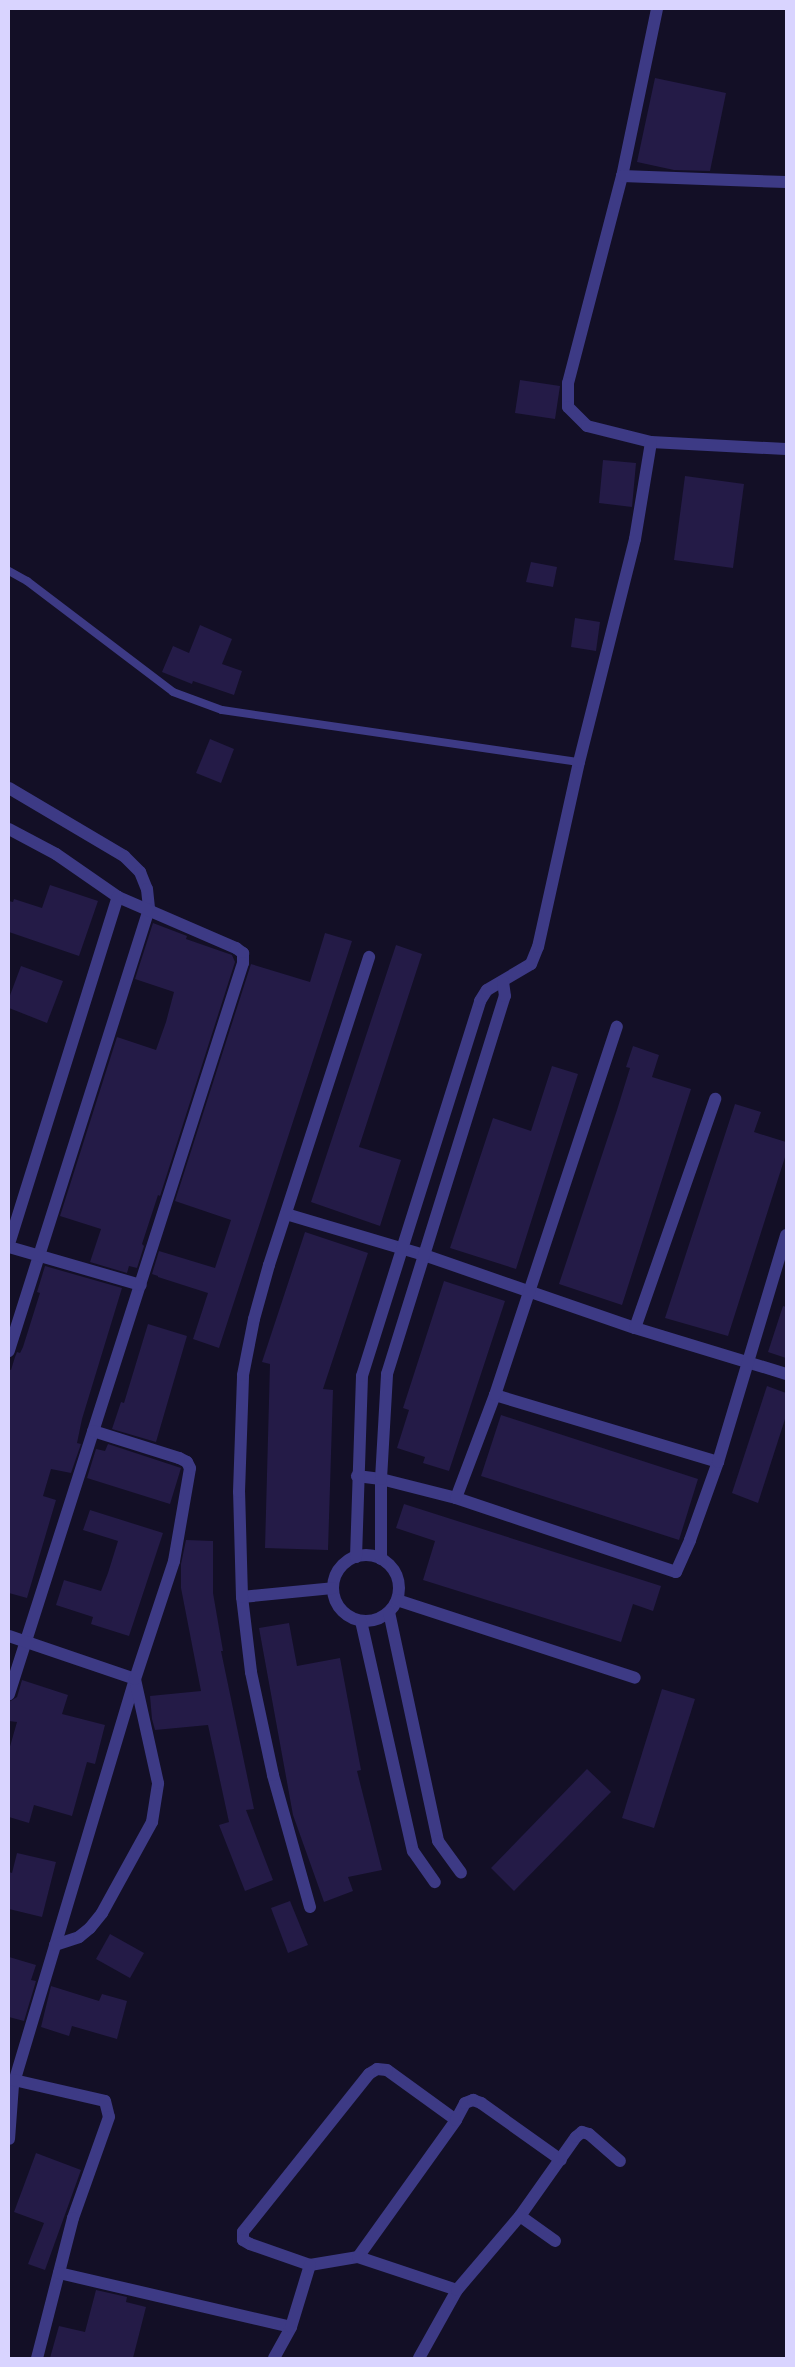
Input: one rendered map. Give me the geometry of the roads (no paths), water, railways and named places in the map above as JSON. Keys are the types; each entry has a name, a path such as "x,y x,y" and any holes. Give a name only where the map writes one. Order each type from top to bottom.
{"street":[{"path":"657,9 622,176 568,383 568,408 587,426 651,442 786,449"},
{"path":"622,176 786,182"},
{"path":"356,1557 357,1476 362,1376 473,1020 487,990 504,982 531,964 538,947 579,762 634,539 651,442"},
{"path":"9,788 124,856 140,872 147,889 149,909 9,1350"},
{"path":"9,829 56,854 118,897 149,909 243,953 243,963 9,1694"},
{"path":"118,897 9,1245 141,1285"},
{"path":"310,1906 273,1775 251,1672 242,1597 239,1492 244,1375 254,1319 369,957"},
{"path":"381,1559 381,1479 387,1374 505,996 504,982"},
{"path":"456,1498 495,1395 617,1027"},
{"path":"636,1328 715,1099"},
{"path":"286,1214 424,1255 636,1328 786,1374"},
{"path":"357,1476 381,1479 456,1498 676,1572 690,1540 718,1462 786,1235"},
{"path":"495,1395 718,1462"},
{"path":"9,2139 12,2083 135,1679 174,1561 190,1468 187,1462 179,1458 93,1431"},
{"path":"369,1555 381,1559 391,1566 397,1577 399,1588 397,1600 389,1612 377,1619 361,1620 347,1615 337,1603 333,1588 339,1569 356,1557 369,1555"},
{"path":"242,1597 333,1588"},
{"path":"397,1600 635,1678"},
{"path":"389,1612 438,1841 460,1873"},
{"path":"361,1620 413,1851 435,1882"},
{"path":"9,1636 135,1679"},
{"path":"55,1945 79,1937 90,1928 102,1913 152,1822 158,1783 135,1679"},
{"path":"456,2120 387,2070 377,2069 369,2074 243,2232 242,2240 310,2265 358,2257 456,2290"},
{"path":"12,2083 105,2102 109,2117 73,2218 37,2358"},
{"path":"358,2257 456,2120 465,2103 473,2100 481,2103 561,2160"},
{"path":"419,2358 456,2290 520,2216 576,2137 582,2132 589,2134 620,2162"},
{"path":"520,2216 555,2241"},
{"path":"274,2358 291,2327 310,2265"},
{"path":"59,2273 291,2327"}],"lane":[{"path":"9,571 27,582 173,692 222,710 579,762"}]}
